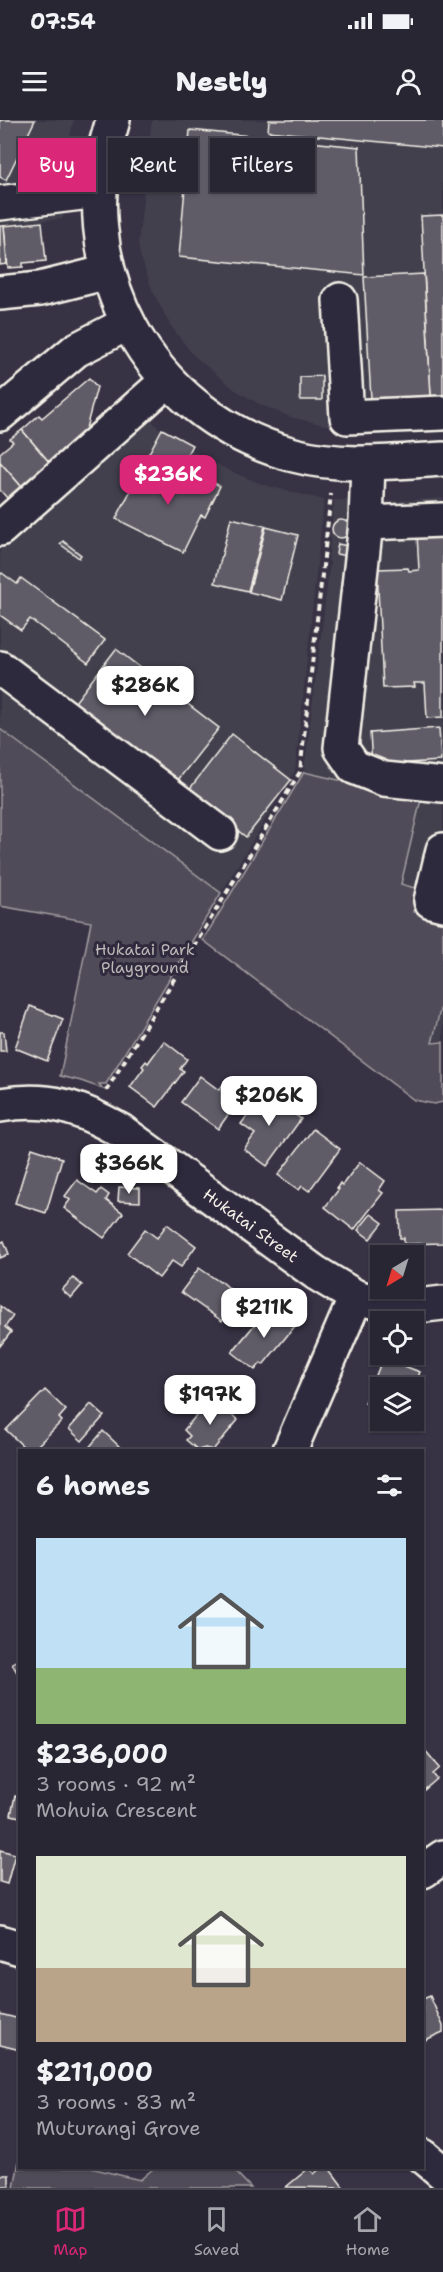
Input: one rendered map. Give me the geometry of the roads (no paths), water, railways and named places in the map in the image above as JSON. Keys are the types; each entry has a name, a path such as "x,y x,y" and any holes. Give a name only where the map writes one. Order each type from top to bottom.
{"street":[{"path":"113,120 104,147 98,192 102,244 108,272 128,323 145,353 168,380 195,407 225,427 256,443 296,456 334,463 443,459"},
{"path":"0,203 98,192"},
{"path":"0,293 40,289 108,272"},
{"path":"340,300 347,417 443,413"},
{"path":"0,414 76,350 128,323"},
{"path":"0,529 168,380"},
{"path":"380,416 375,463 366,512 340,748 354,767 384,779 443,785"},
{"path":"366,512 443,520"},
{"path":"0,668 220,833"},
{"path":"443,850 431,901 443,904"},
{"name":"Hukatai Street","path":"0,1105 46,1101 76,1108 105,1121 122,1131 316,1273 356,1297 400,1308 443,1304"},
{"path":"290,1449 356,1297"},
{"path":"424,1870 443,1857"},
{"path":"0,1942 18,1947"},
{"path":"424,2157 443,2173"}],"park label":[{"name":"Hukatai Park Playground","path":"145,958"}]}
